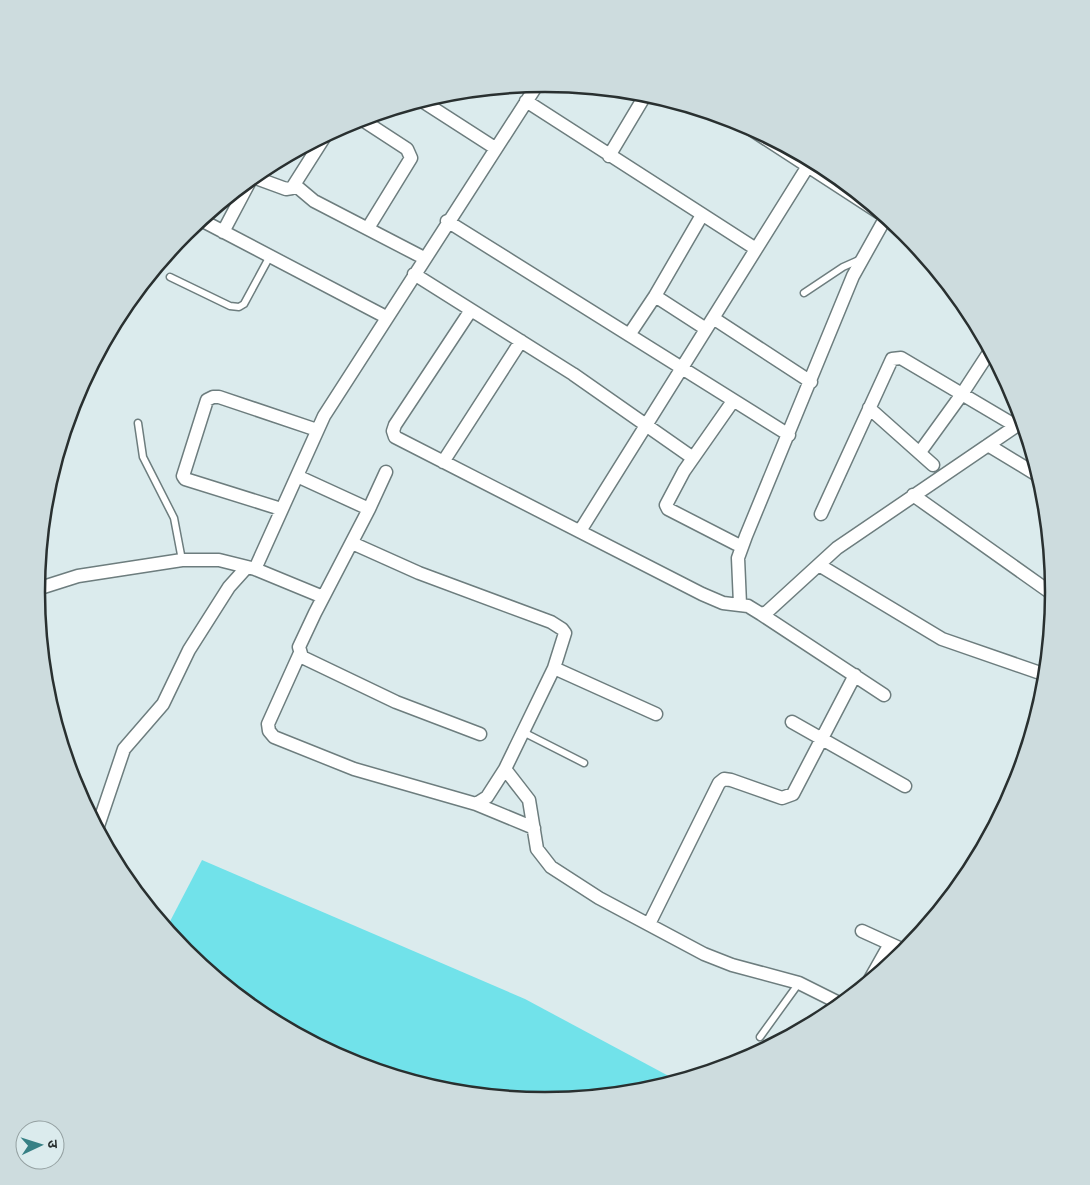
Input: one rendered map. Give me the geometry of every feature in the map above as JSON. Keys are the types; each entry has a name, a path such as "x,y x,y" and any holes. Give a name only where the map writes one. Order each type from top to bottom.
{"street":[{"path":"100,820 124,749 164,704 189,650 230,587 251,568 297,476 324,416 447,221 532,93"},
{"path":"526,101 756,250"},
{"path":"609,156 641,102"},
{"path":"430,106 496,148"},
{"path":"368,228 411,158 408,149 370,125"},
{"path":"263,180 286,189 295,184 318,147"},
{"path":"580,531 807,167"},
{"path":"295,184 314,202 424,258"},
{"path":"223,232 242,196"},
{"path":"629,336 655,296 702,215"},
{"path":"447,221 680,369 789,435"},
{"path":"881,222 854,276 738,558 752,609 884,694"},
{"path":"208,224 386,317"},
{"path":"414,274 521,341 694,458"},
{"path":"655,296 709,324 811,382"},
{"path":"471,310 395,425 393,432 401,441 723,603 767,612 837,548 1016,426"},
{"path":"443,462 521,341"},
{"path":"821,514 892,359 896,357 1014,422"},
{"path":"920,452 986,357"},
{"path":"281,509 185,479 183,476 207,400 213,396 219,397 317,430"},
{"path":"733,401 668,500 668,509 742,547"},
{"path":"869,408 933,465"},
{"path":"988,445 1030,470"},
{"path":"386,472 300,647 300,652 268,724 269,731 274,737 354,769 476,804 534,828"},
{"path":"297,476 369,508"},
{"path":"913,495 1045,589"},
{"path":"352,543 420,573 551,622 565,633 554,668 505,769 487,797 476,804"},
{"path":"45,586 78,576 182,560 219,560 251,568 323,597"},
{"path":"819,565 942,639 1038,672"},
{"path":"300,652 302,657 396,702 480,734"},
{"path":"554,668 656,714"},
{"path":"649,924 719,783 724,779 731,780 782,798 788,798 793,794 855,675"},
{"path":"792,722 905,786"},
{"path":"505,769 529,800 538,849 550,867 599,898 704,954 732,965 799,983 834,1000"},
{"path":"862,931 898,947"},
{"path":"878,965 890,944"}],"lane":[{"path":"170,278 230,306 239,307 244,304 270,256"},
{"path":"804,293 849,264 863,259"},
{"path":"138,422 143,457 174,518 182,560"},
{"path":"523,732 584,763"},
{"path":"760,1037 799,983"}],"water":[{"path":"202,860 525,999 669,1076 643,1083 610,1088 578,1091 512,1091 447,1083 384,1066 324,1041 295,1026 267,1008 215,968 169,922"}]}
